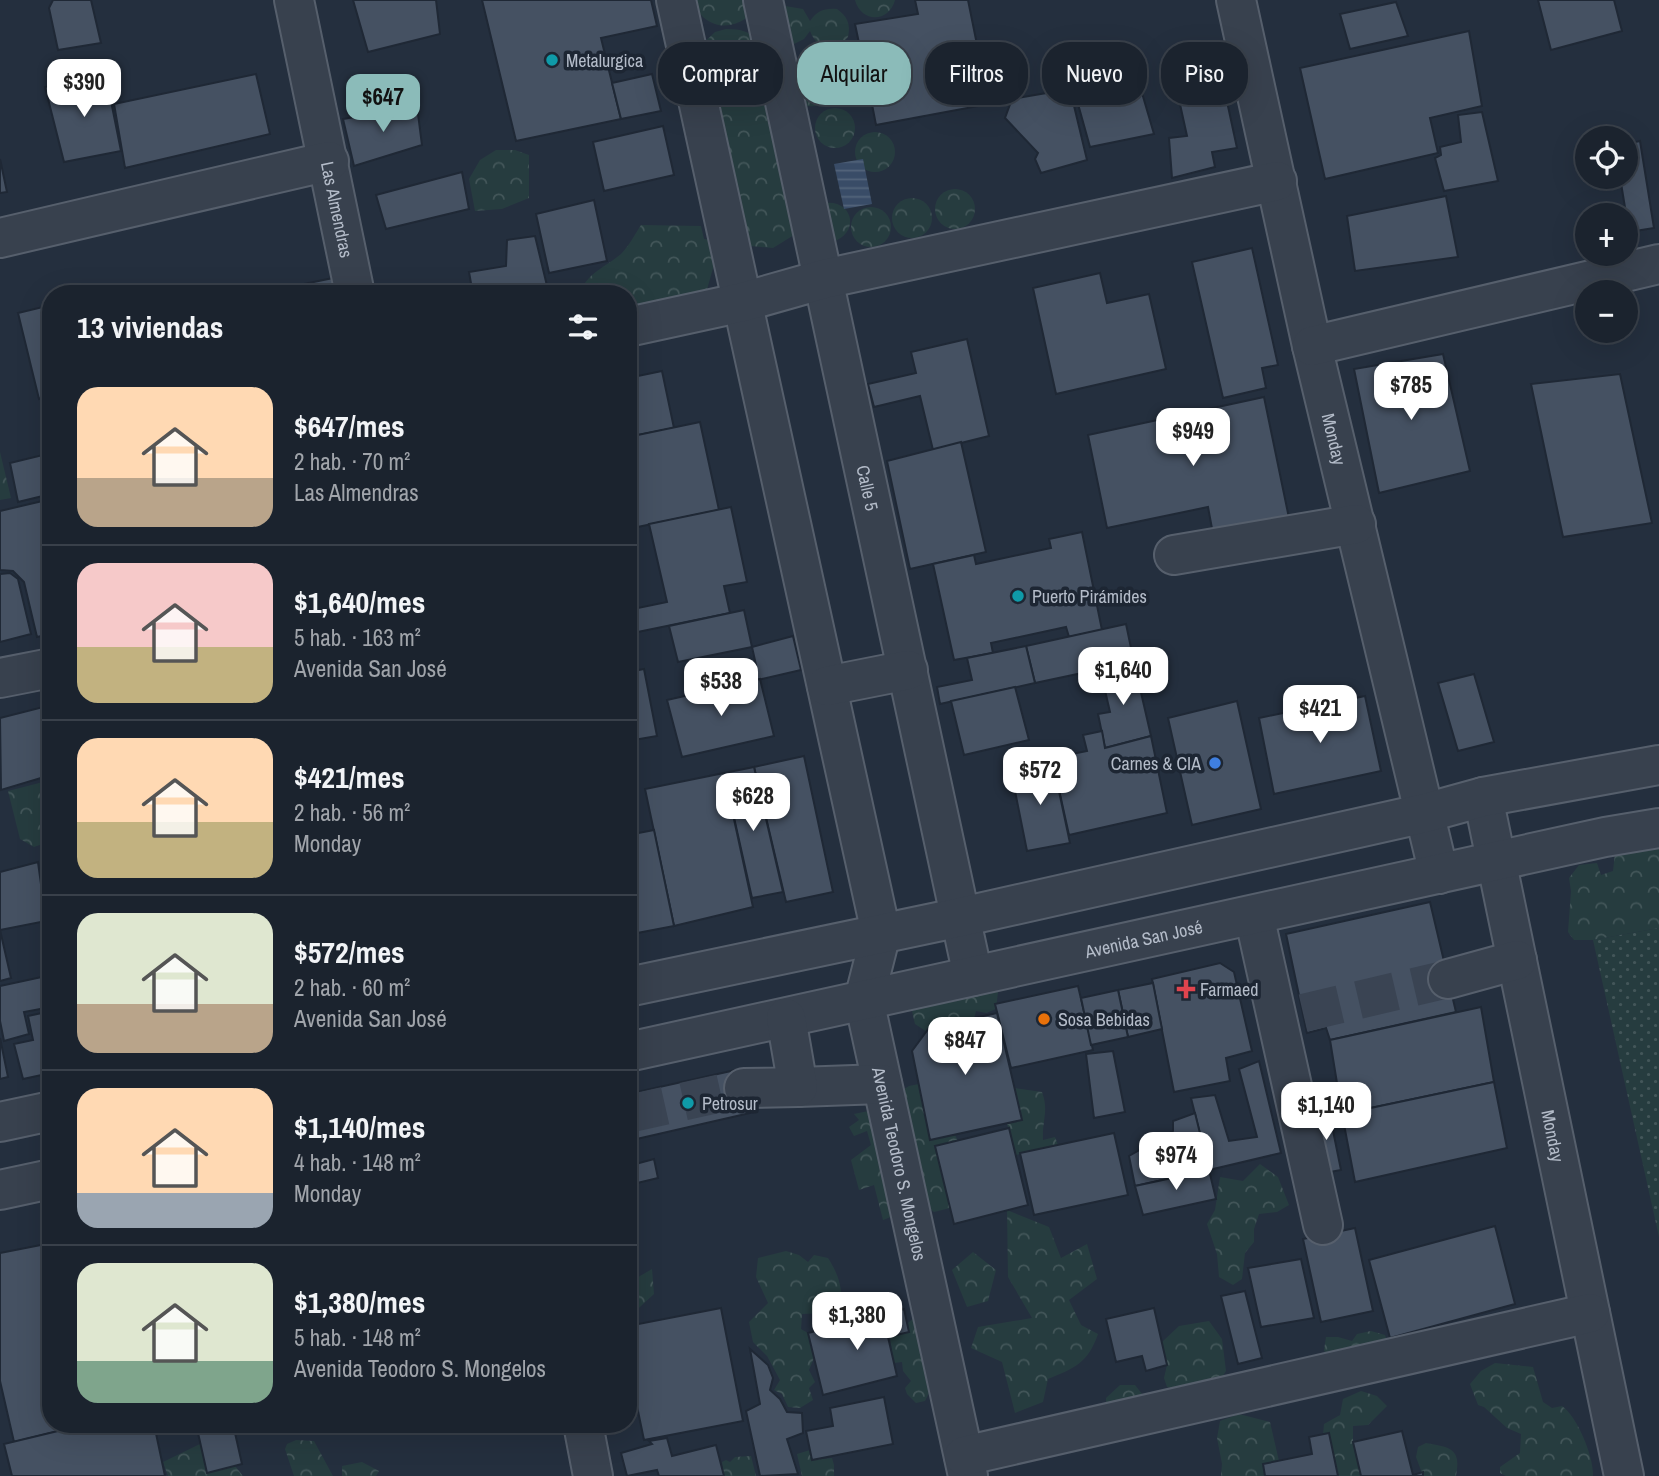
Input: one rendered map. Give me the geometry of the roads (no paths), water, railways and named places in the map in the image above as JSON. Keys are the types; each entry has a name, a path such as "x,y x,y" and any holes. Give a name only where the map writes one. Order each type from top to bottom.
{"street":[{"name":"Las Almendras","path":"294,0 353,285"},
{"path":"676,0 881,933"},
{"name":"Calle 5","path":"763,0 973,976"},
{"name":"Monday","path":"1236,0 1312,346 1439,874"},
{"path":"0,238 329,161"},
{"path":"637,325 743,302 824,279 1277,181"},
{"path":"1312,346 1659,264"},
{"path":"1174,555 1356,524"},
{"path":"0,678 42,670"},
{"path":"827,686 908,670"},
{"path":"637,985 961,917 1425,813 1483,797 1659,765"},
{"name":"Monday","path":"1483,797 1625,1476"},
{"name":"Avenida San José","path":"637,1050 1605,837 1659,828"},
{"path":"1254,915 1290,1016 1323,1225"},
{"name":"Avenida Teodoro S. Mongelos","path":"881,933 864,1000 966,1466"},
{"path":"1448,979 1517,960"},
{"path":"786,1018 797,1087"},
{"path":"744,1088 882,1084"},
{"path":"0,1122 42,1113"},
{"path":"0,1190 42,1181"},
{"path":"966,1466 1590,1313"},
{"path":"585,1433 593,1476"}],"water":[{"path":"863,159 872,204 844,209 834,164"}],"tunnel":[{"path":"1303,1013 1448,979"},
{"path":"637,1112 744,1088"}],"place":[{"name":"Metalurgica","path":"552,60"},
{"name":"Puerto Pirámides","path":"1018,596"},
{"name":"Carnes & CIA","path":"1215,763"},
{"name":"Farmaed","path":"1186,989"},
{"name":"Sosa Bebidas","path":"1044,1019"},
{"name":"Petrosur","path":"688,1103"}]}
